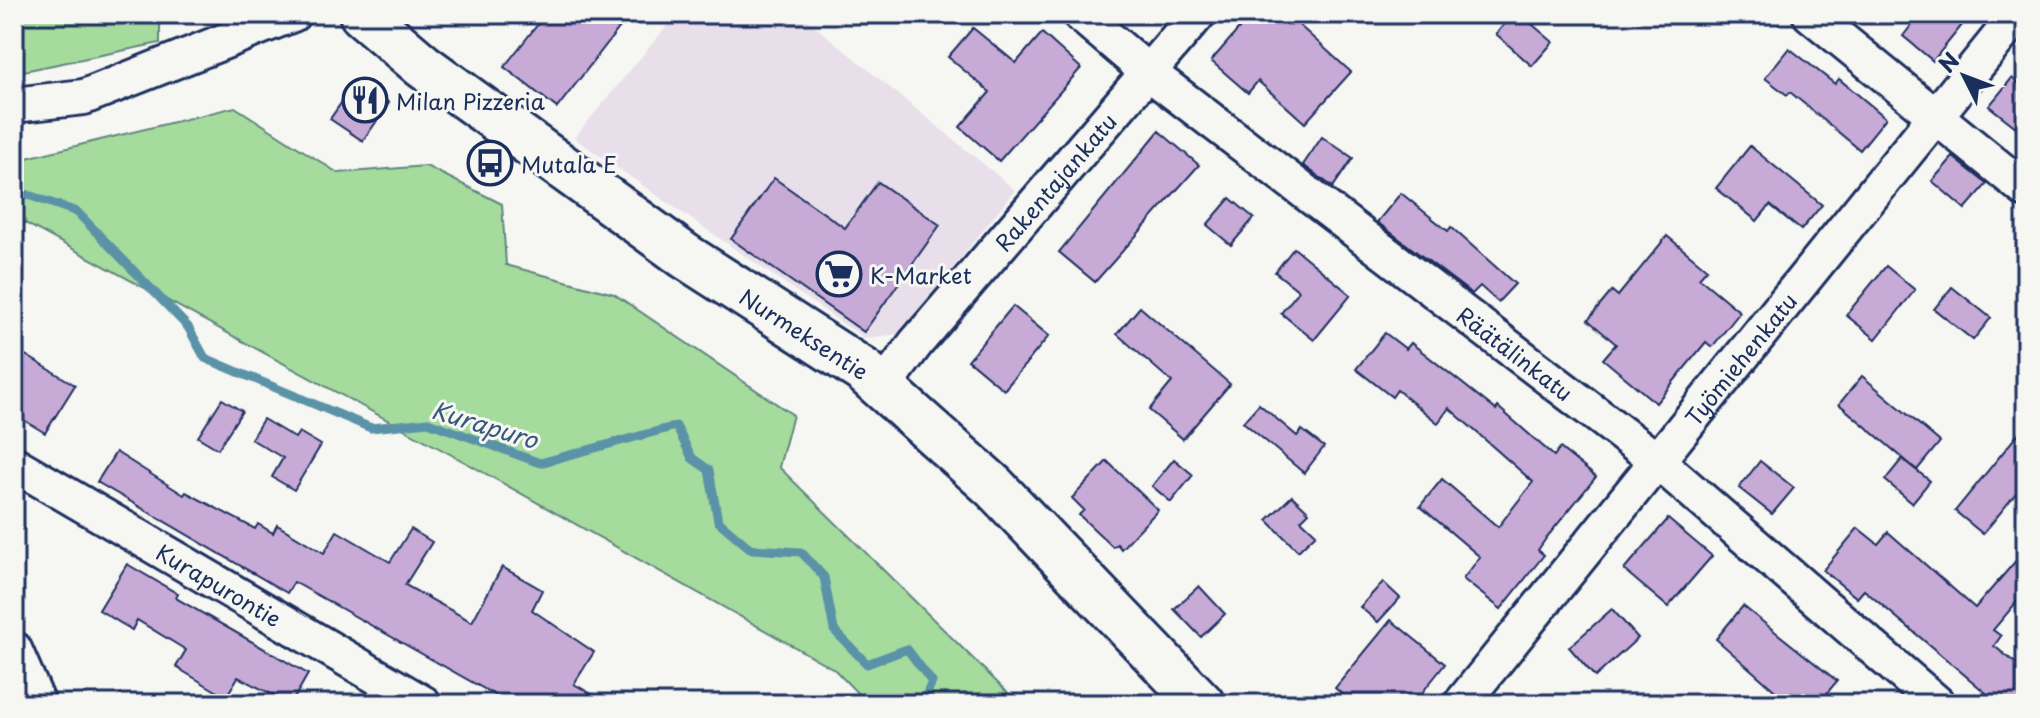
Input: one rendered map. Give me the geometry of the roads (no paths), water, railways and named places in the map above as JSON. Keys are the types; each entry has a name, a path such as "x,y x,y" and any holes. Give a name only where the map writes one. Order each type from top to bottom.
{"street":[{"path":"14,105 84,97 293,14"},
{"name":"Nurmeksentie","path":"362,14 423,66 685,256 864,371 994,487 1202,704"},
{"name":"Räätälinkatu","path":"1080,14 1149,73 1655,459 1938,704"},
{"name":"Rakentajankatu","path":"883,387 916,343 1198,14"},
{"path":"1810,14 2026,190"},
{"name":"Työmiehenkatu","path":"1461,704 1655,459 2018,14"},
{"name":"Kurapurontie","path":"14,464 424,704"},
{"path":"14,649 38,704"}],"waterway":[{"name":"Kurapuro","path":"14,190 77,212 188,327 205,358 371,428 428,422 540,463 676,426 692,458 709,470 718,521 751,549 801,552 824,577 834,630 867,664 907,649 932,682 922,704"}],"place":[{"name":"Milan Pizzeria","path":"365,100"},
{"name":"Mutala E","path":"490,163"},
{"name":"K-Market","path":"839,274"}]}
